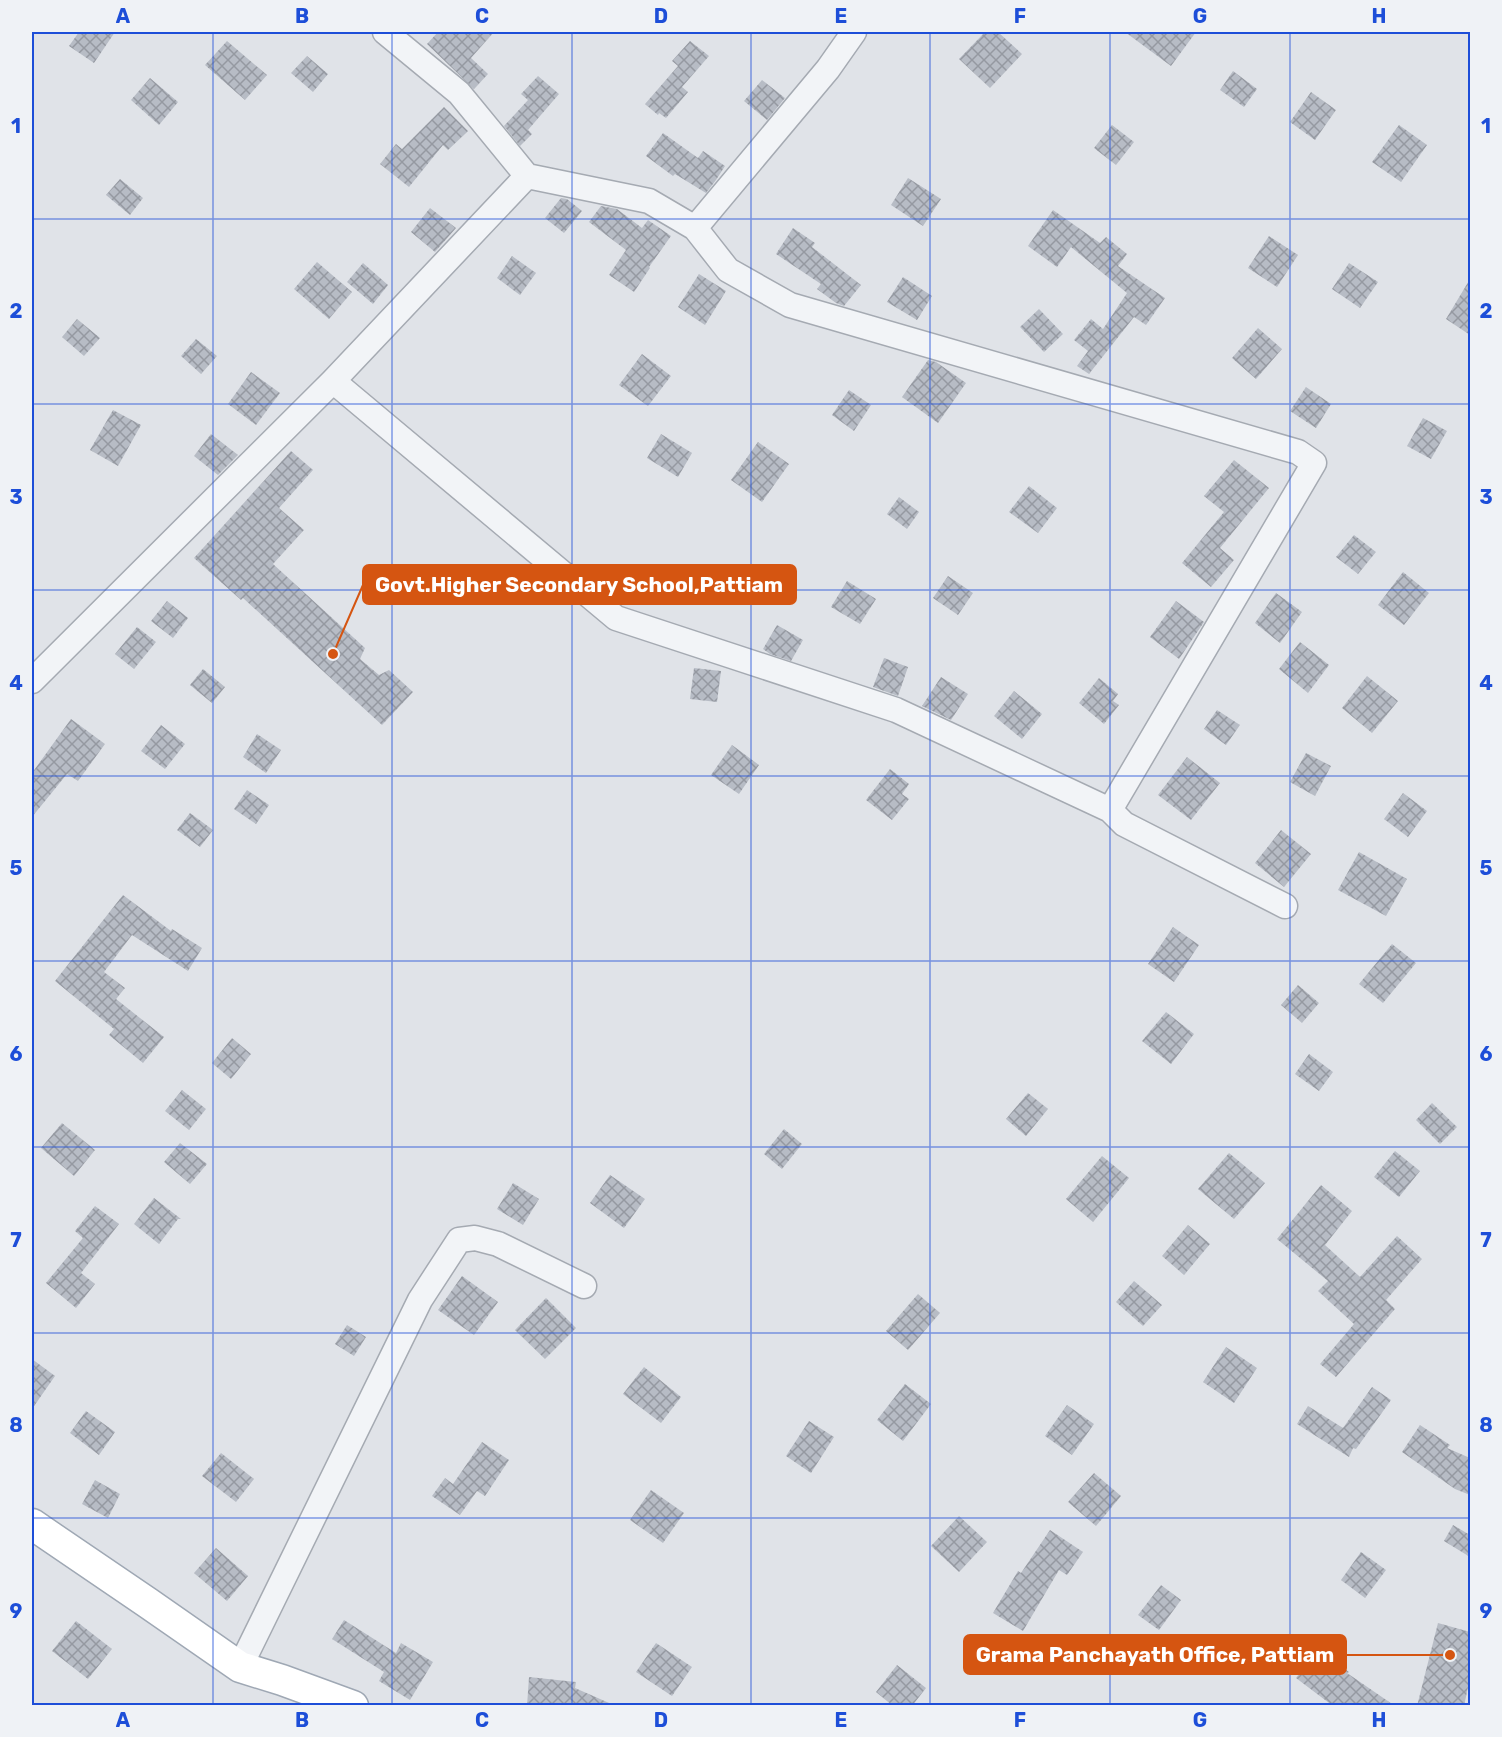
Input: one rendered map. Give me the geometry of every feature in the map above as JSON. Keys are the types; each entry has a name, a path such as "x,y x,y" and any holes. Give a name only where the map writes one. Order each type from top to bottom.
{"main road":[{"path":"32,1524 240,1667 353,1706"}],"street":[{"path":"385,32 459,93 527,176 650,201 695,228 728,270 790,305 1298,453 1314,463 1110,810"},
{"path":"695,228 828,69 854,32"},
{"path":"32,681 333,381 527,176"},
{"path":"333,381 616,618 896,710 1110,810 1124,824 1285,906"},
{"path":"240,1667 420,1300 459,1240 475,1238 498,1245 584,1286"}],"building":[{"path":"79,32 115,32 94,63 69,46"},
{"path":"438,32 494,32 471,58 488,74 474,89 427,44"},
{"path":"985,32 998,32 1022,54 990,88 959,59"},
{"path":"1125,32 1196,32 1171,66"},
{"path":"227,41 267,75 245,100 205,65"},
{"path":"690,41 709,56 682,87 688,92 666,118 659,113 658,115 645,104 678,66 672,61"},
{"path":"307,56 328,74 313,92 291,73"},
{"path":"1233,71 1257,89 1244,107 1220,90"},
{"path":"538,76 559,94 528,130 532,134 520,146 504,126 528,100 521,94"},
{"path":"150,78 178,102 159,125 131,100"},
{"path":"762,80 785,98 767,120 744,101"},
{"path":"1311,92 1336,110 1315,140 1290,122"},
{"path":"444,107 468,131 448,150 443,145 409,187 380,164 396,144 402,149"},
{"path":"1112,125 1134,142 1116,165 1094,148"},
{"path":"1399,125 1427,145 1401,182 1372,162"},
{"path":"663,133 698,158 703,151 725,166 706,193 675,174 673,176 646,156"},
{"path":"908,178 941,199 923,226 891,205"},
{"path":"120,179 143,198 130,215 106,195"},
{"path":"561,198 567,199 582,211 564,233 545,218"},
{"path":"601,206 617,209 642,228 648,220 671,236 634,292 609,275 626,250 589,222"},
{"path":"430,208 456,228 435,252 411,232"},
{"path":"1053,210 1100,243 1106,237 1127,254 1118,266 1165,298 1146,325 1134,317 1089,374 1077,366 1088,351 1074,340 1091,319 1103,329 1127,293 1071,247 1057,267 1028,246"},
{"path":"793,228 815,243 812,247 861,285 844,306 817,289 821,284 776,254"},
{"path":"1269,236 1298,255 1277,287 1248,268"},
{"path":"512,256 536,273 520,295 497,278"},
{"path":"317,262 352,292 329,319 294,289"},
{"path":"363,263 388,285 373,304 347,282"},
{"path":"1349,263 1378,282 1360,308 1332,289"},
{"path":"699,274 726,291 705,325 678,307"},
{"path":"903,277 932,296 917,320 887,302"},
{"path":"1470,279 1470,335 1446,319"},
{"path":"1039,309 1063,334 1044,352 1020,327"},
{"path":"77,319 100,338 84,356 62,337"},
{"path":"1258,328 1282,349 1256,379 1232,358"},
{"path":"196,339 217,356 201,374 181,356"},
{"path":"642,354 671,376 648,406 619,385"},
{"path":"928,360 936,362 966,383 938,423 902,397"},
{"path":"251,372 280,393 256,425 228,404"},
{"path":"1306,387 1331,404 1316,428 1290,411"},
{"path":"849,390 871,405 854,431 832,415"},
{"path":"113,410 141,425 118,466 90,450"},
{"path":"1423,418 1447,431 1431,459 1407,446"},
{"path":"211,434 238,455 218,475 194,456"},
{"path":"661,434 692,453 678,477 647,458"},
{"path":"758,442 789,464 762,502 731,480"},
{"path":"291,451 313,470 279,508 304,530 273,564 365,648 360,659 379,675 389,670 413,692 382,725 243,598 241,600 194,558"},
{"path":"1234,460 1269,488 1220,548 1234,560 1211,587 1182,563 1224,512 1204,496"},
{"path":"1029,486 1057,508 1038,533 1009,512"},
{"path":"899,497 919,512 907,529 887,514"},
{"path":"1354,535 1376,552 1358,574 1336,557"},
{"path":"1403,572 1429,593 1404,625 1378,605"},
{"path":"948,576 973,593 958,615 933,598"},
{"path":"847,581 876,599 860,624 831,607"},
{"path":"1276,593 1302,612 1280,643 1255,623"},
{"path":"167,601 188,618 173,638 151,621"},
{"path":"1176,601 1204,622 1179,659 1150,637"},
{"path":"777,625 803,640 791,661 770,654 763,649"},
{"path":"137,627 156,642 134,669 115,654"},
{"path":"1300,642 1329,665 1308,693 1279,669"},
{"path":"884,658 908,667 898,696 873,687"},
{"path":"694,668 721,671 717,702 690,699"},
{"path":"203,669 225,687 212,703 190,685"},
{"path":"1367,676 1398,701 1372,733 1342,708"},
{"path":"941,677 968,694 951,720 922,706"},
{"path":"1099,678 1118,694 1113,701 1119,705 1104,724 1079,703"},
{"path":"1014,691 1042,714 1022,739 994,716"},
{"path":"1217,710 1240,725 1226,745 1204,729"},
{"path":"71,719 105,744 78,781 67,774 32,817 32,773"},
{"path":"161,725 185,744 165,769 141,751"},
{"path":"257,734 281,750 266,773 243,757"},
{"path":"732,745 759,765 739,794 711,775"},
{"path":"1306,753 1331,766 1315,796 1290,782"},
{"path":"1187,757 1220,783 1191,820 1158,795"},
{"path":"890,769 909,784 902,794 909,799 892,820 866,800"},
{"path":"247,790 269,805 256,824 234,809"},
{"path":"1403,793 1427,811 1408,837 1384,819"},
{"path":"190,813 213,830 200,847 177,830"},
{"path":"1281,830 1311,854 1284,887 1255,863"},
{"path":"1359,852 1407,879 1386,916 1338,890"},
{"path":"123,895 171,931 172,929 202,948 188,971 132,935 104,972 125,988 116,999 164,1037 143,1063 109,1035 114,1029 55,981"},
{"path":"1173,927 1199,945 1174,982 1148,964"},
{"path":"1392,944 1416,963 1383,1003 1359,984"},
{"path":"1298,985 1319,1003 1302,1023 1281,1005"},
{"path":"1166,1012 1194,1034 1171,1064 1142,1041"},
{"path":"232,1038 251,1054 231,1079 212,1063"},
{"path":"1309,1054 1333,1072 1319,1091 1295,1074"},
{"path":"182,1090 206,1109 189,1130 165,1111"},
{"path":"1028,1093 1048,1109 1026,1136 1006,1119"},
{"path":"1432,1103 1457,1127 1440,1144 1416,1120"},
{"path":"62,1123 95,1150 74,1176 41,1148"},
{"path":"784,1129 802,1144 782,1169 764,1154"},
{"path":"180,1143 207,1164 190,1184 164,1162"},
{"path":"1395,1151 1420,1171 1399,1197 1374,1177"},
{"path":"1229,1153 1265,1183 1234,1219 1198,1189"},
{"path":"1102,1156 1129,1178 1093,1222 1066,1199"},
{"path":"610,1175 645,1199 624,1228 590,1203"},
{"path":"513,1183 539,1199 523,1225 497,1209"},
{"path":"1321,1185 1352,1211 1325,1245 1360,1277 1397,1236 1422,1259 1386,1300 1395,1309 1336,1377 1320,1364 1354,1324 1318,1291 1328,1281 1277,1239"},
{"path":"154,1198 181,1219 178,1219 159,1244 134,1224"},
{"path":"95,1206 119,1224 81,1273 95,1284 76,1308 46,1283 83,1238 75,1231"},
{"path":"1188,1225 1210,1244 1184,1275 1162,1256"},
{"path":"462,1276 498,1302 474,1335 438,1310"},
{"path":"1134,1281 1162,1305 1143,1326 1116,1302"},
{"path":"918,1294 940,1313 908,1350 886,1331"},
{"path":"546,1298 576,1328 545,1359 515,1330"},
{"path":"347,1325 366,1337 354,1356 335,1344"},
{"path":"1226,1347 1257,1368 1234,1403 1203,1382"},
{"path":"32,1359 55,1376 32,1409"},
{"path":"644,1367 681,1397 661,1423 623,1394"},
{"path":"905,1384 931,1404 903,1441 877,1420"},
{"path":"1372,1387 1391,1400 1356,1449 1353,1448 1349,1457 1297,1424 1308,1406 1343,1428"},
{"path":"1067,1405 1094,1424 1072,1455 1045,1436"},
{"path":"86,1411 115,1432 99,1455 70,1433"},
{"path":"809,1421 834,1437 811,1473 786,1456"},
{"path":"1420,1425 1450,1445 1447,1448 1470,1458 1470,1495 1455,1489 1402,1452"},
{"path":"482,1442 509,1460 485,1496 477,1491 460,1515 432,1496 445,1478 453,1484"},
{"path":"221,1453 254,1479 236,1502 202,1476"},
{"path":"1094,1473 1121,1496 1096,1526 1068,1502"},
{"path":"95,1480 120,1494 108,1518 82,1504"},
{"path":"651,1490 684,1513 663,1543 630,1520"},
{"path":"959,1516 987,1542 959,1572 931,1546"},
{"path":"1453,1525 1470,1535 1470,1557 1444,1541"},
{"path":"1050,1530 1083,1552 1067,1575 1059,1570 1023,1631 993,1613 1018,1571 1021,1573"},
{"path":"216,1548 248,1576 227,1601 194,1573"},
{"path":"1361,1552 1386,1570 1365,1598 1341,1580"},
{"path":"1161,1585 1181,1600 1159,1630 1138,1615"},
{"path":"344,1620 396,1653 401,1643 433,1662 410,1700 379,1681 384,1672 332,1639"},
{"path":"76,1621 112,1649 88,1679 52,1651"},
{"path":"1438,1623 1470,1632 1470,1678 1464,1706 1417,1706"},
{"path":"656,1643 692,1667 672,1696 636,1672"},
{"path":"1317,1649 1395,1706 1333,1706 1296,1678"},
{"path":"897,1665 926,1688 912,1706 893,1706 876,1692"},
{"path":"529,1677 576,1682 575,1688 616,1706 527,1706"}],"place":[{"name":"Govt.Higher Secondary School,Pattiam","path":"333,654"},
{"name":"Grama Panchayath Office, Pattiam","path":"1450,1655"}]}
